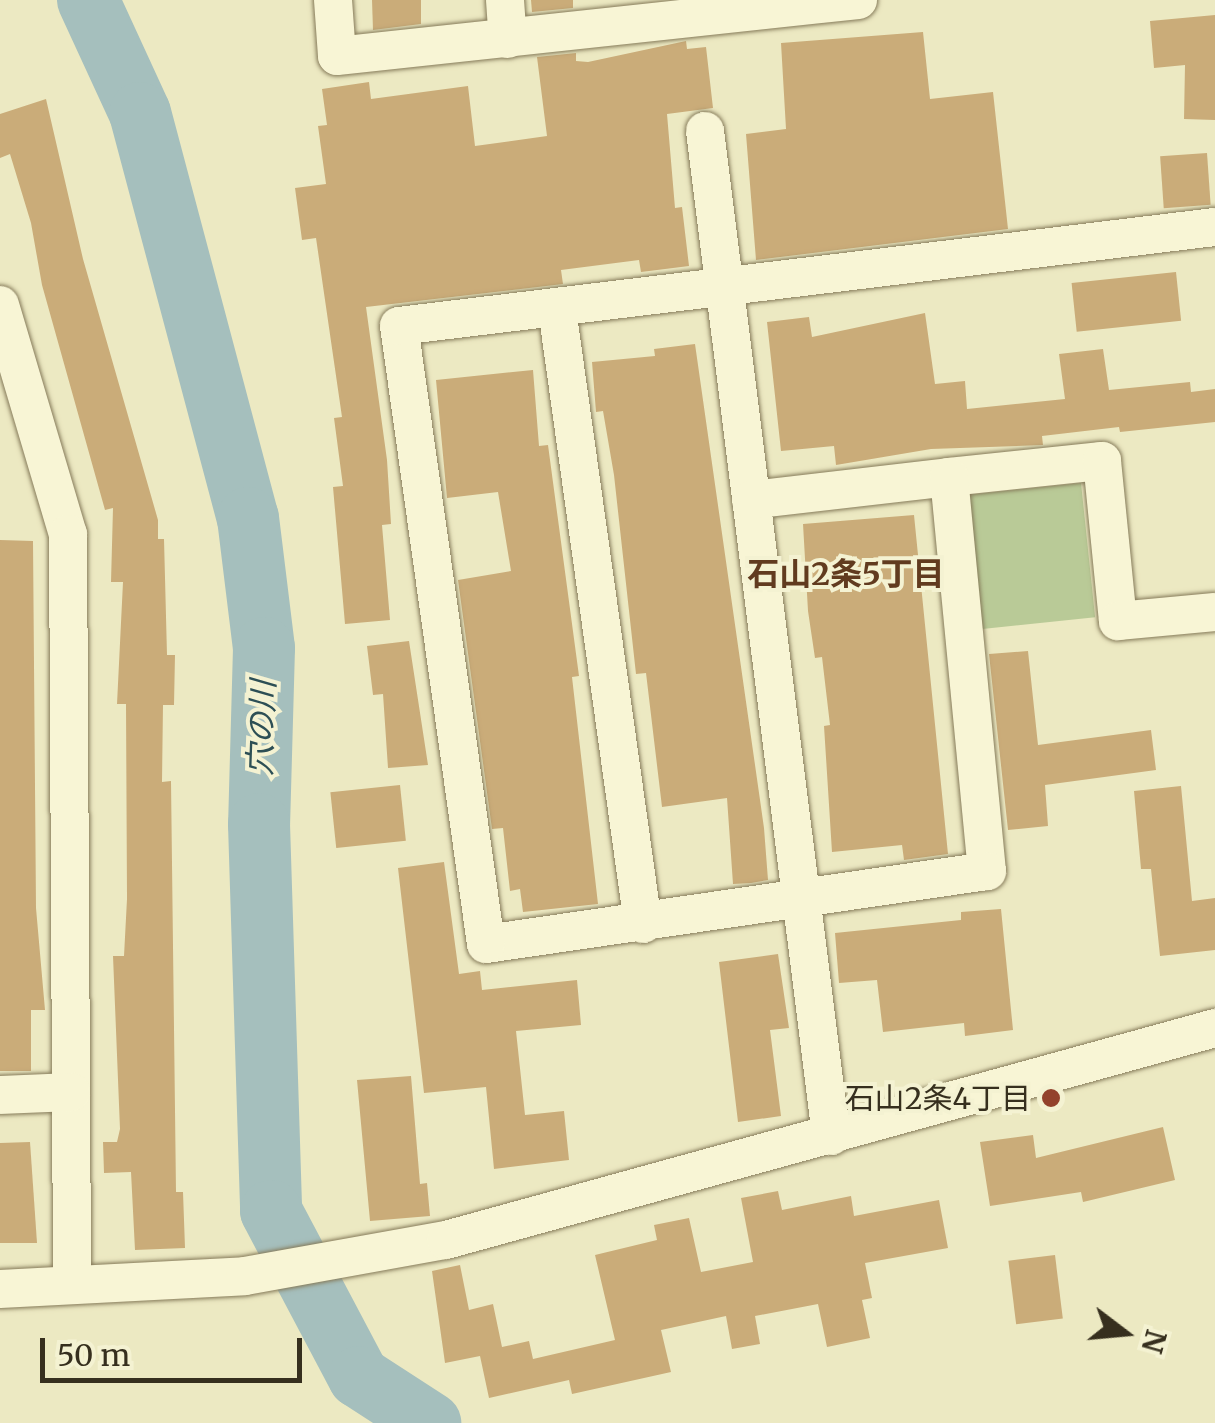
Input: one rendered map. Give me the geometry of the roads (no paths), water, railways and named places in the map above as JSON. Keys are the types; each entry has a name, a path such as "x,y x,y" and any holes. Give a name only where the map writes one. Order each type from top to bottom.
{"street":[{"path":"333,0 337,56 858,0"},
{"path":"505,0 508,39"},
{"path":"704,131 831,1136"},
{"path":"948,477 987,871 801,902 486,944 399,326 725,290 1215,226"},
{"path":"0,306 68,534 72,1285"},
{"path":"557,309 643,924"},
{"path":"751,500 1102,461 1118,620 1215,612"},
{"path":"0,1289 246,1276 446,1240 1215,1028"},
{"path":"0,1094 71,1092"}],"waterway":[{"name":"穴の川","path":"88,0 140,113 248,518 264,648 259,824 271,1211 359,1377 430,1423"}],"place":[{"name":"石山2条4丁目","path":"1051,1098"}],"district":[{"name":"石山2条5丁目","path":"846,574"}]}
